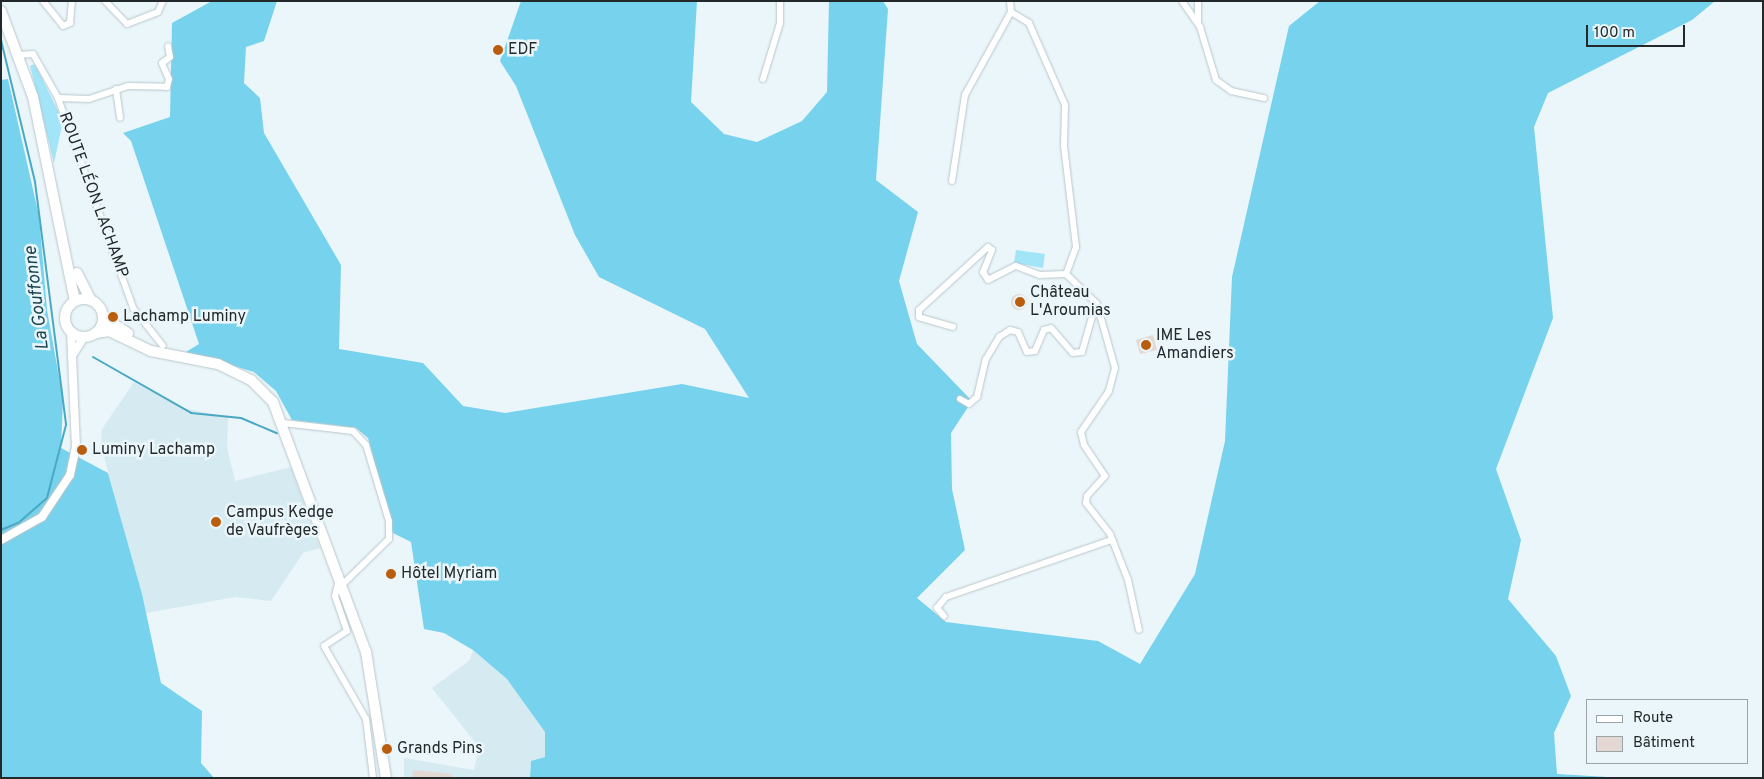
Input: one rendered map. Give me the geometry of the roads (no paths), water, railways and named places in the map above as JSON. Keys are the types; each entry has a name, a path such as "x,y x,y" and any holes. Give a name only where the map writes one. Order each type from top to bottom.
{"main road":[{"name":"ROUTE LÉON LACHAMP","path":"1,11 33,97 56,201 75,301"},
{"name":"ROUTE LÉON LACHAMP","path":"56,201 80,284 91,300"},
{"path":"163,349 103,317 91,300 75,301 66,316 71,331 84,337 96,332 110,331 163,349 240,373 259,386 283,423 369,665 386,778"},
{"path":"96,332 103,317"}],"street":[{"path":"43,1 63,26 70,23 72,1"},
{"path":"105,1 127,24 158,12 163,1"},
{"path":"763,79 780,23 780,1"},
{"path":"952,181 964,95 1011,12 1010,1"},
{"path":"1182,1 1198,21"},
{"path":"1198,1 1198,21 1216,80 1231,91 1264,98"},
{"path":"1011,12 1029,23 1065,105 1064,146 1076,247 1066,274"},
{"path":"58,98 89,99 116,89 167,87 169,79 162,63 170,57 168,46"},
{"name":"ROUTE LÉON LACHAMP","path":"17,55 33,54 58,98 133,308 163,349"},
{"path":"116,89 120,118"},
{"path":"953,328 919,318 919,310 988,247 992,250 983,272 988,280 1016,266 1040,275 1066,274 1096,304 1115,368 1109,391 1081,432 1084,445 1105,476 1085,499 1112,540 1128,580 1139,630"},
{"path":"960,399 969,404 977,396 986,359 999,337 1010,330 1018,332 1027,352 1035,351 1044,330 1051,328 1073,353 1082,352 1096,304"},
{"path":"1,540 42,517 66,480 74,460 71,331"},
{"path":"72,356 84,337"},
{"path":"283,423 353,431 366,445 388,520 389,539 341,582 335,596 347,630 324,646 366,719 373,778"},
{"path":"944,616 937,608 946,597 1112,540"}],"waterway":[{"name":"La Gouffonne","path":"1,40 35,182 66,425 47,498 18,523 1,530"},
{"path":"93,357 191,413 241,418 277,433"}],"place":[{"name":"EDF","path":"498,50"},
{"name":"Château L'Aroumias","path":"1020,302"},
{"name":"Lachamp Luminy","path":"113,317"},
{"name":"IME Les Amandiers","path":"1146,345"},
{"name":"Luminy Lachamp","path":"82,450"},
{"name":"Campus Kedge de Vaufrèges","path":"216,522"},
{"name":"Hôtel Myriam","path":"391,574"},
{"name":"Grands Pins","path":"387,749"}]}
